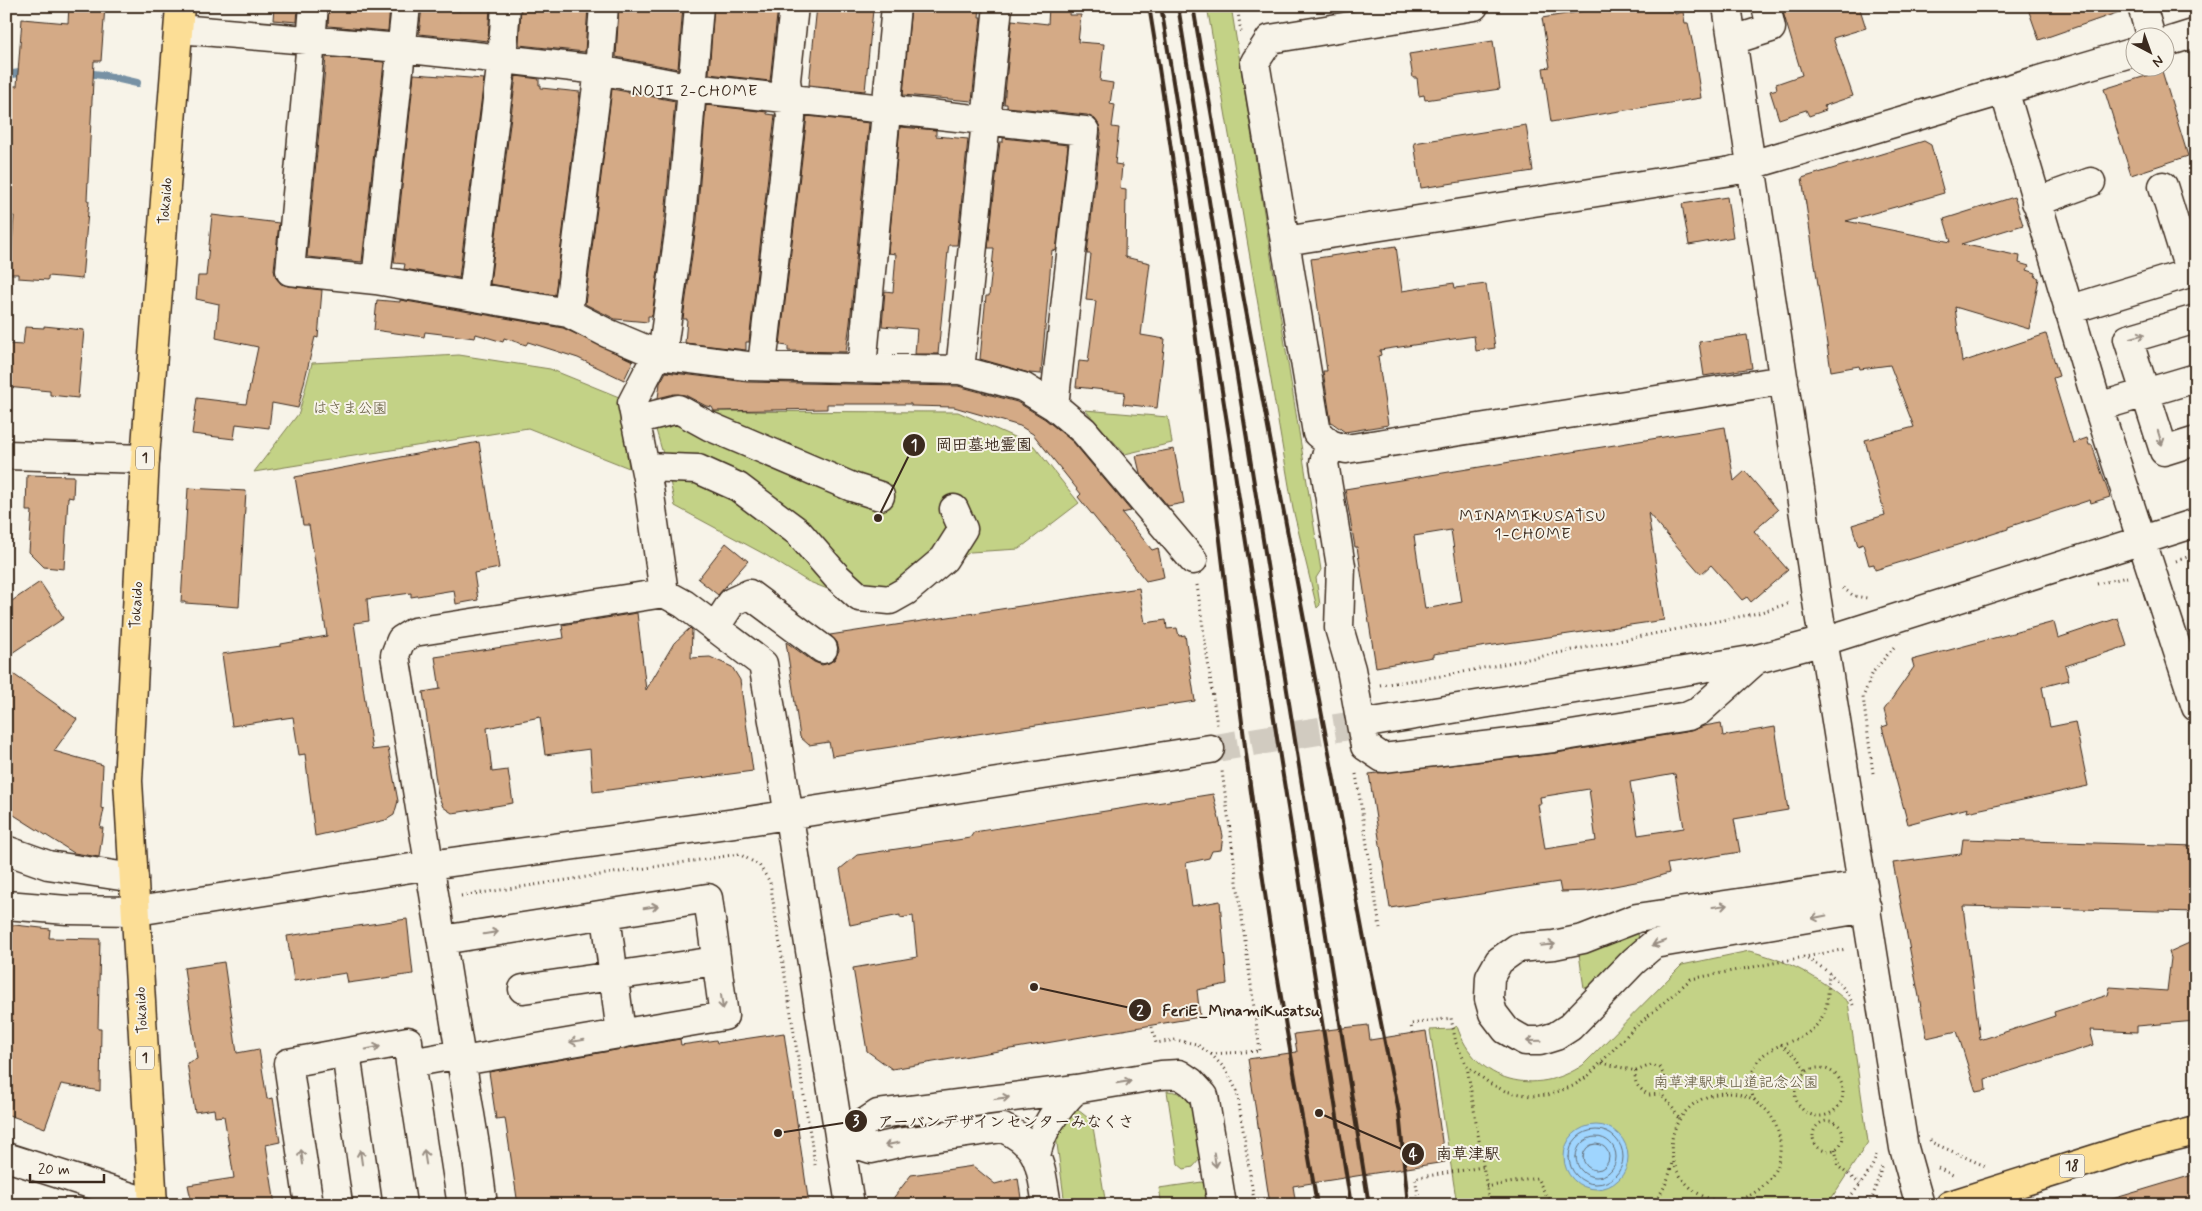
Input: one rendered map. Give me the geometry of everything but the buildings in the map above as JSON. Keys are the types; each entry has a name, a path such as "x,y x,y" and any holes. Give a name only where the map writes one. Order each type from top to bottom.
{"main road":[{"name":"Tokaido","path":"153,1204 128,781 145,459 179,18"},
{"name":"18","path":"1950,1205 2139,1145 2196,1131"}],"street":[{"path":"314,6 290,271 376,280 473,295 568,314 659,355 747,366 960,370 1023,386 1054,406 1084,431 1193,560"},
{"path":"376,280 406,6"},
{"path":"473,295 502,59 506,6"},
{"path":"568,314 599,70 604,6"},
{"path":"664,593 645,467 632,403 659,355 664,341 681,219 699,6"},
{"path":"762,365 791,117 786,80 794,6"},
{"path":"862,367 896,6"},
{"path":"960,370 998,6"},
{"path":"1474,6 1270,39 1255,62 1314,425 1317,433 1330,444 1346,449 1784,380"},
{"path":"1727,6 1904,1148 1920,1205"},
{"path":"1732,40 1771,28 1766,6"},
{"path":"2142,6 2148,28"},
{"path":"179,18 311,41 400,48 599,70 692,88 1084,130 1054,406"},
{"path":"2174,42 2194,40"},
{"path":"1285,241 1731,170 2124,55"},
{"path":"2004,90 2098,407 2196,706"},
{"path":"2036,202 2090,182"},
{"path":"2068,310 2193,272 2163,186"},
{"path":"2196,319 2128,339 2164,451 2196,441"},
{"path":"2098,407 2196,378"},
{"path":"635,420 678,409 718,430 852,487 880,496"},
{"path":"1330,444 1324,463 1341,566 1339,628 1355,689 1365,746 1383,758 1553,738 1688,716 1699,710 1757,659"},
{"path":"6,455 145,459"},
{"path":"645,467 698,469 738,487 798,532 837,577 859,597 890,600 906,591 944,559 964,529 954,509"},
{"path":"1373,722 1757,659 1824,641 2196,523"},
{"path":"483,1205 395,654 401,640 414,632 664,593 684,604 763,664 789,815 850,1205"},
{"path":"715,628 732,602 749,594 822,649"},
{"path":"6,905 67,910 137,911 430,864 789,815 1216,747"},
{"path":"6,850 48,865 134,878"},
{"path":"1865,896 1654,944 1634,961 1570,1027 1548,1039 1532,1042 1512,1035 1496,1020 1490,1006 1489,984 1493,970 1503,957 1517,948 1554,945 1583,939 1637,918 1865,896"},
{"path":"410,1063 461,1058 621,1034 724,1016 708,898 442,940"},
{"path":"606,914 621,1034"},
{"path":"524,989 716,961"},
{"path":"309,1205 288,1063 408,1041 432,1205"},
{"path":"346,1053 368,1205"},
{"path":"840,1139 878,1114 1179,1074 1191,1082 1204,1096 1222,1205"},
{"path":"1036,1156 1042,1134 1061,1104 1076,1089"},
{"path":"840,1139 871,1149 903,1142 1003,1128 1017,1135 1030,1145 1042,1173 1046,1205"},
{"path":"6,1157 153,1204"}],"path":[{"path":"1237,6 1241,32"},
{"path":"2175,562 2196,554"},
{"path":"1193,560 1216,747 1260,1051 1211,1054"},
{"path":"1843,588 1861,598 1875,597"},
{"path":"1355,689 1448,675 1758,613 1790,603"},
{"path":"1863,697 1873,672 1891,652"},
{"path":"1356,774 1380,928"},
{"path":"1467,1066 1489,1083 1505,1091 1522,1095 1540,1096 1557,1093 1573,1086 1602,1063 1633,1028 1690,979 1803,956 1829,973 1840,984 1853,1004"},
{"path":"1755,1100 1752,1083 1756,1066 1767,1051 1805,1036 1820,1020 1826,1005 1829,973"},
{"path":"1412,1034 1411,1024 1450,1018 1456,1043 1467,1066 1489,1202"},
{"path":"1781,1044 1799,1059 1807,1072"},
{"path":"1602,1063 1636,1071 1651,1065 1660,1068 1667,1080 1661,1094"},
{"path":"1814,1069 1829,1070 1840,1081 1843,1097 1840,1104 1835,1110 1824,1115 1813,1115 1805,1112 1796,1100 1797,1084 1807,1072 1814,1069"},
{"path":"1636,1071 1634,1079 1638,1087 1648,1095 1661,1094"},
{"path":"1652,1205 1668,1178 1673,1138 1680,1119 1694,1103 1713,1094 1735,1093 1755,1100 1770,1114 1779,1132 1780,1153 1778,1163 1769,1180 1753,1194 1734,1200 1714,1200 1699,1194 1681,1177 1672,1158"},
{"path":"1661,1094 1680,1119"},
{"path":"1824,1115 1825,1121"},
{"path":"1831,1120 1839,1124 1844,1133 1842,1143 1830,1151 1820,1148 1814,1140 1814,1130 1817,1125 1825,1121 1831,1120"},
{"path":"1931,1142 1986,1166"},
{"path":"1835,1149 1839,1167 1860,1184"},
{"path":"1842,1205 1860,1184 1876,1155"},
{"path":"1866,1205 1873,1196 1883,1161"},
{"path":"1934,1164 1941,1171 1960,1178"},
{"path":"1420,1205 1415,1178 1483,1167"},
{"path":"1486,1187 1537,1178 1554,1205"},
{"path":"1714,1200 1714,1205"},
{"path":"1478,1205 1489,1202 1506,1205"}],"green space":[{"path":"1207,6 1231,6 1321,570 1316,578 1320,605 1317,608 1293,509"},
{"name":"はさま公園","path":"459,355 550,369 619,397 629,468 528,428 254,472 299,413 312,363"},
{"path":"1085,410 1168,417 1172,443 1125,454"},
{"path":"660,411 958,412 1034,446 1079,503 1019,549 970,552 896,604 848,597 807,581 764,554 675,506 668,471 654,423"},
{"path":"1638,932 1639,942 1589,987 1584,988 1579,954 1608,945"},
{"name":"南草津駅東山道記念公園","path":"1749,951 1789,964 1814,977 1848,1002 1868,1142 1827,1205 1457,1205 1430,1030 1452,1029 1457,1026 1466,1045 1478,1061 1492,1072 1509,1079 1527,1082 1546,1080 1565,1075 1583,1065 1682,965"},
{"path":"1167,1091 1178,1093 1186,1098 1195,1116 1200,1159 1193,1167 1184,1169 1178,1164"},
{"path":"1078,1110 1092,1121 1106,1205 1065,1205 1056,1136 1070,1113"},
{"path":"1202,1182 1206,1186 1207,1205 1162,1205 1159,1188"}],"water":[{"path":"1596,1125 1614,1131 1622,1139 1628,1157 1622,1175 1614,1183 1596,1189 1578,1183 1570,1175 1564,1157 1570,1139 1578,1131"}],"waterway":[{"path":"6,75 26,72"},
{"path":"85,73 137,83"}],"tunnel":[{"path":"1210,749 1373,722"}],"railway":[{"path":"1149,6 1184,241 1256,829 1278,979 1317,1205"},
{"path":"1161,6 1351,1205"},
{"path":"1178,6 1369,1205"},
{"path":"1193,6 1235,252 1363,934 1399,1112 1408,1205"}],"place":[{"name":"岡田墓地霊園","path":"878,518"},
{"name":"FeriE_MinamiKusatsu","path":"1034,987"},
{"name":"南草津駅","path":"1319,1113"},
{"name":"アーバンデザインセンターみなくさ","path":"778,1133"}],"district":[{"name":"NOJI 2-CHOME","path":"695,91"},
{"name":"MINAMIKUSATSU 1-CHOME","path":"1533,525"}]}
